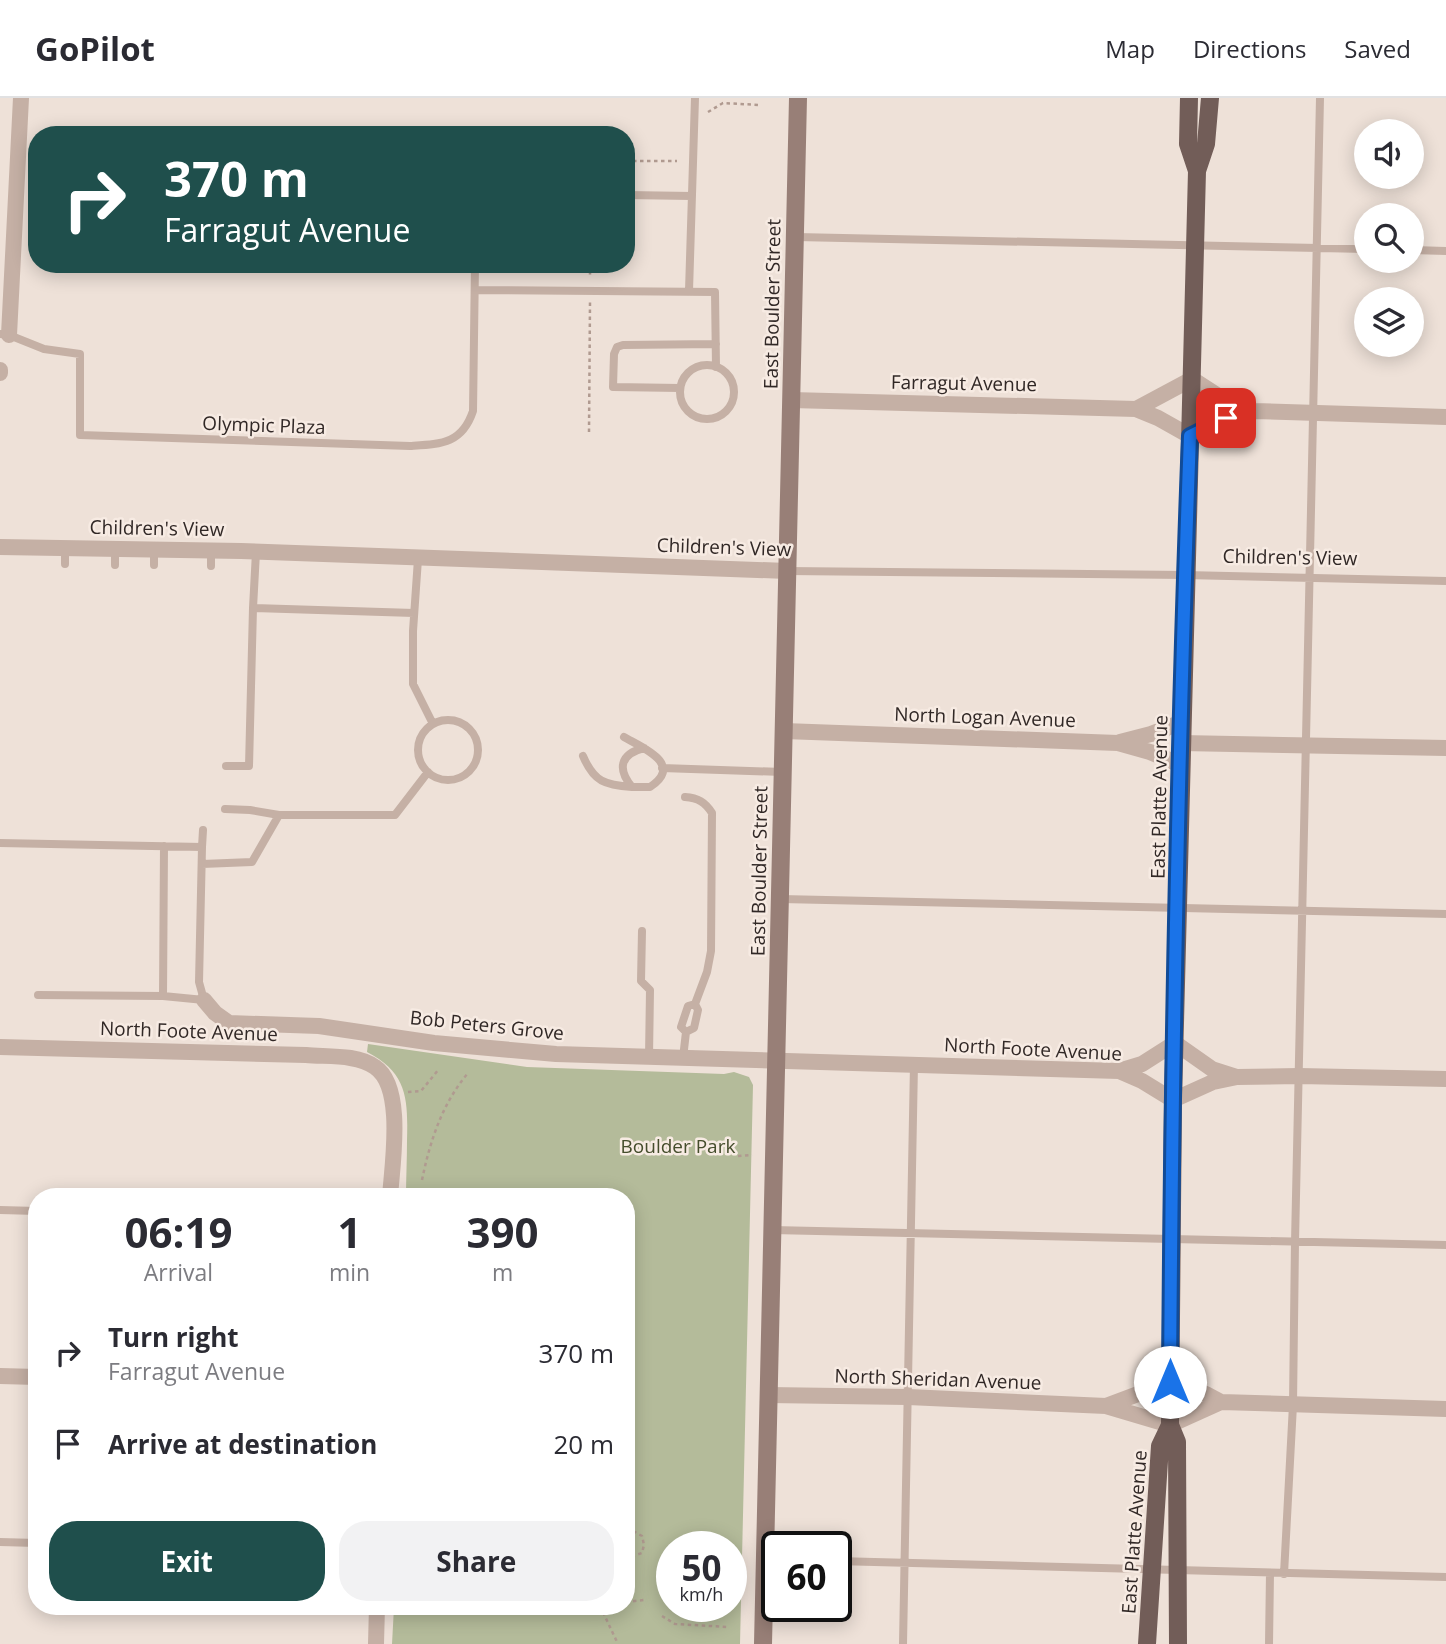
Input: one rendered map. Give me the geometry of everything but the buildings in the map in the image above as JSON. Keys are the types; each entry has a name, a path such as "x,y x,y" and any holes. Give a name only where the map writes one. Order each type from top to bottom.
{"main road":[{"name":"East Platte Avenue","path":"1189,98 1188,144 1197,171"},
{"name":"East Platte Avenue","path":"1178,1644 1177,1443 1170,1425 1173,1100 1197,171 1206,144 1210,98"},
{"name":"East Platte Avenue","path":"1147,1644 1160,1447 1170,1425"}],"street":[{"path":"4,334 21,98"},
{"name":"East Boulder Street","path":"770,1531 768,1395 798,98"},
{"path":"1192,379 1226,401 1255,411 1446,417"},
{"name":"Farragut Avenue","path":"1136,409 1192,379"},
{"name":"Farragut Avenue","path":"791,400 1136,409 1190,436"},
{"path":"1190,436 1226,418 1255,411"},
{"name":"Children's View","path":"0,547 65,556 211,558 256,552 787,571"},
{"path":"1118,743 1182,722"},
{"name":"North Logan Avenue","path":"783,731 1118,743 1181,765"},
{"path":"1181,743 1446,748"},
{"name":"Bob Peters Grove","path":"204,1000 215,1013 229,1023 244,1025 319,1026 434,1043 556,1054 776,1061"},
{"path":"1119,1071 1142,1063 1175,1043 1212,1069 1237,1077"},
{"name":"North Foote Avenue","path":"0,1047 306,1055 351,1059 376,1067 390,1086 394,1107 390,1188"},
{"name":"North Foote Avenue","path":"776,1061 1119,1071 1173,1100"},
{"path":"1173,1100 1213,1082 1237,1077 1446,1079"},
{"path":"0,1376 28,1377"},
{"path":"1170,1382 1221,1402 1446,1409"},
{"name":"North Sheridan Avenue","path":"1106,1406 1170,1382"},
{"name":"North Sheridan Avenue","path":"768,1395 908,1397 1106,1406 1170,1425"},
{"path":"1170,1425 1221,1402"},
{"path":"376,1644 377,1615"},
{"name":"East Boulder Street","path":"763,1644 765,1622"}],"lane":[{"path":"689,291 695,98"},
{"path":"1284,1574 1293,1405 1294,1242 1320,98"},
{"path":"635,195 692,196"},
{"path":"795,237 1354,249"},
{"path":"1424,250 1446,251"},
{"name":"Olympic Plaza","path":"4,334 44,349 80,354 80,435 410,446 439,444 456,438 468,425 472,411 475,273"},
{"path":"475,290 715,292 716,367"},
{"path":"680,388 613,387 614,354 617,347 716,344"},
{"path":"700,366 716,367 724,371 733,387 733,396 724,412 707,419 690,413 680,397 680,388 687,374 693,369 700,366"},
{"path":"226,766 249,766 256,552"},
{"path":"418,559 413,684 433,724"},
{"name":"Children's View","path":"787,571 1446,581"},
{"path":"253,608 414,613"},
{"path":"442,721 460,723 474,735 478,754 470,771 463,776 444,780 428,772 419,756 418,747 426,730 433,724 442,721"},
{"path":"583,756 589,770 598,780 632,787 650,787 660,778 662,768 656,754 624,737"},
{"path":"632,787 624,774 624,761 632,751 644,748"},
{"path":"662,768 783,772"},
{"path":"225,809 279,815 395,815 428,772"},
{"path":"682,1058 686,1032 694,1028 698,1010 695,1004 708,972 711,951 712,813 706,804 696,798 685,797"},
{"path":"202,864 252,862 279,815"},
{"path":"38,995 163,996 204,1000 199,982 203,830"},
{"path":"0,843 202,847"},
{"path":"163,996 164,846"},
{"path":"780,899 1446,914"},
{"path":"642,931 641,981 643,985 649,986 650,990 649,1057"},
{"path":"903,1644 914,1064"},
{"path":"0,1210 28,1211"},
{"path":"772,1230 1446,1245"},
{"path":"0,1542 28,1543"},
{"path":"852,1561 1446,1577"},
{"path":"1269,1644 1270,1573"}],"path":[{"path":"694,113 710,112 723,103 760,105"},
{"path":"635,161 677,160"},
{"path":"589,432 590,273"},
{"path":"405,1092 421,1091 439,1069"},
{"path":"422,1180 429,1145 448,1102 468,1073"},
{"path":"738,1156 752,1155"},
{"path":"635,1532 642,1536 644,1545 642,1553 635,1555"},
{"path":"635,1601 644,1600"},
{"path":"604,1615 618,1644"},
{"path":"672,1622 728,1628"}],"green space":[{"name":"Boulder Park","path":"368,1044 527,1067 724,1074 734,1072 749,1077 753,1085 743,1531 656,1531 656,1622 741,1622 740,1644 392,1644 394,1615 635,1615 635,1188 406,1188 406,1100 391,1069 367,1052"}],"route":[{"path":"1170,1382 1173,1100 1190,436 1226,418"}]}
